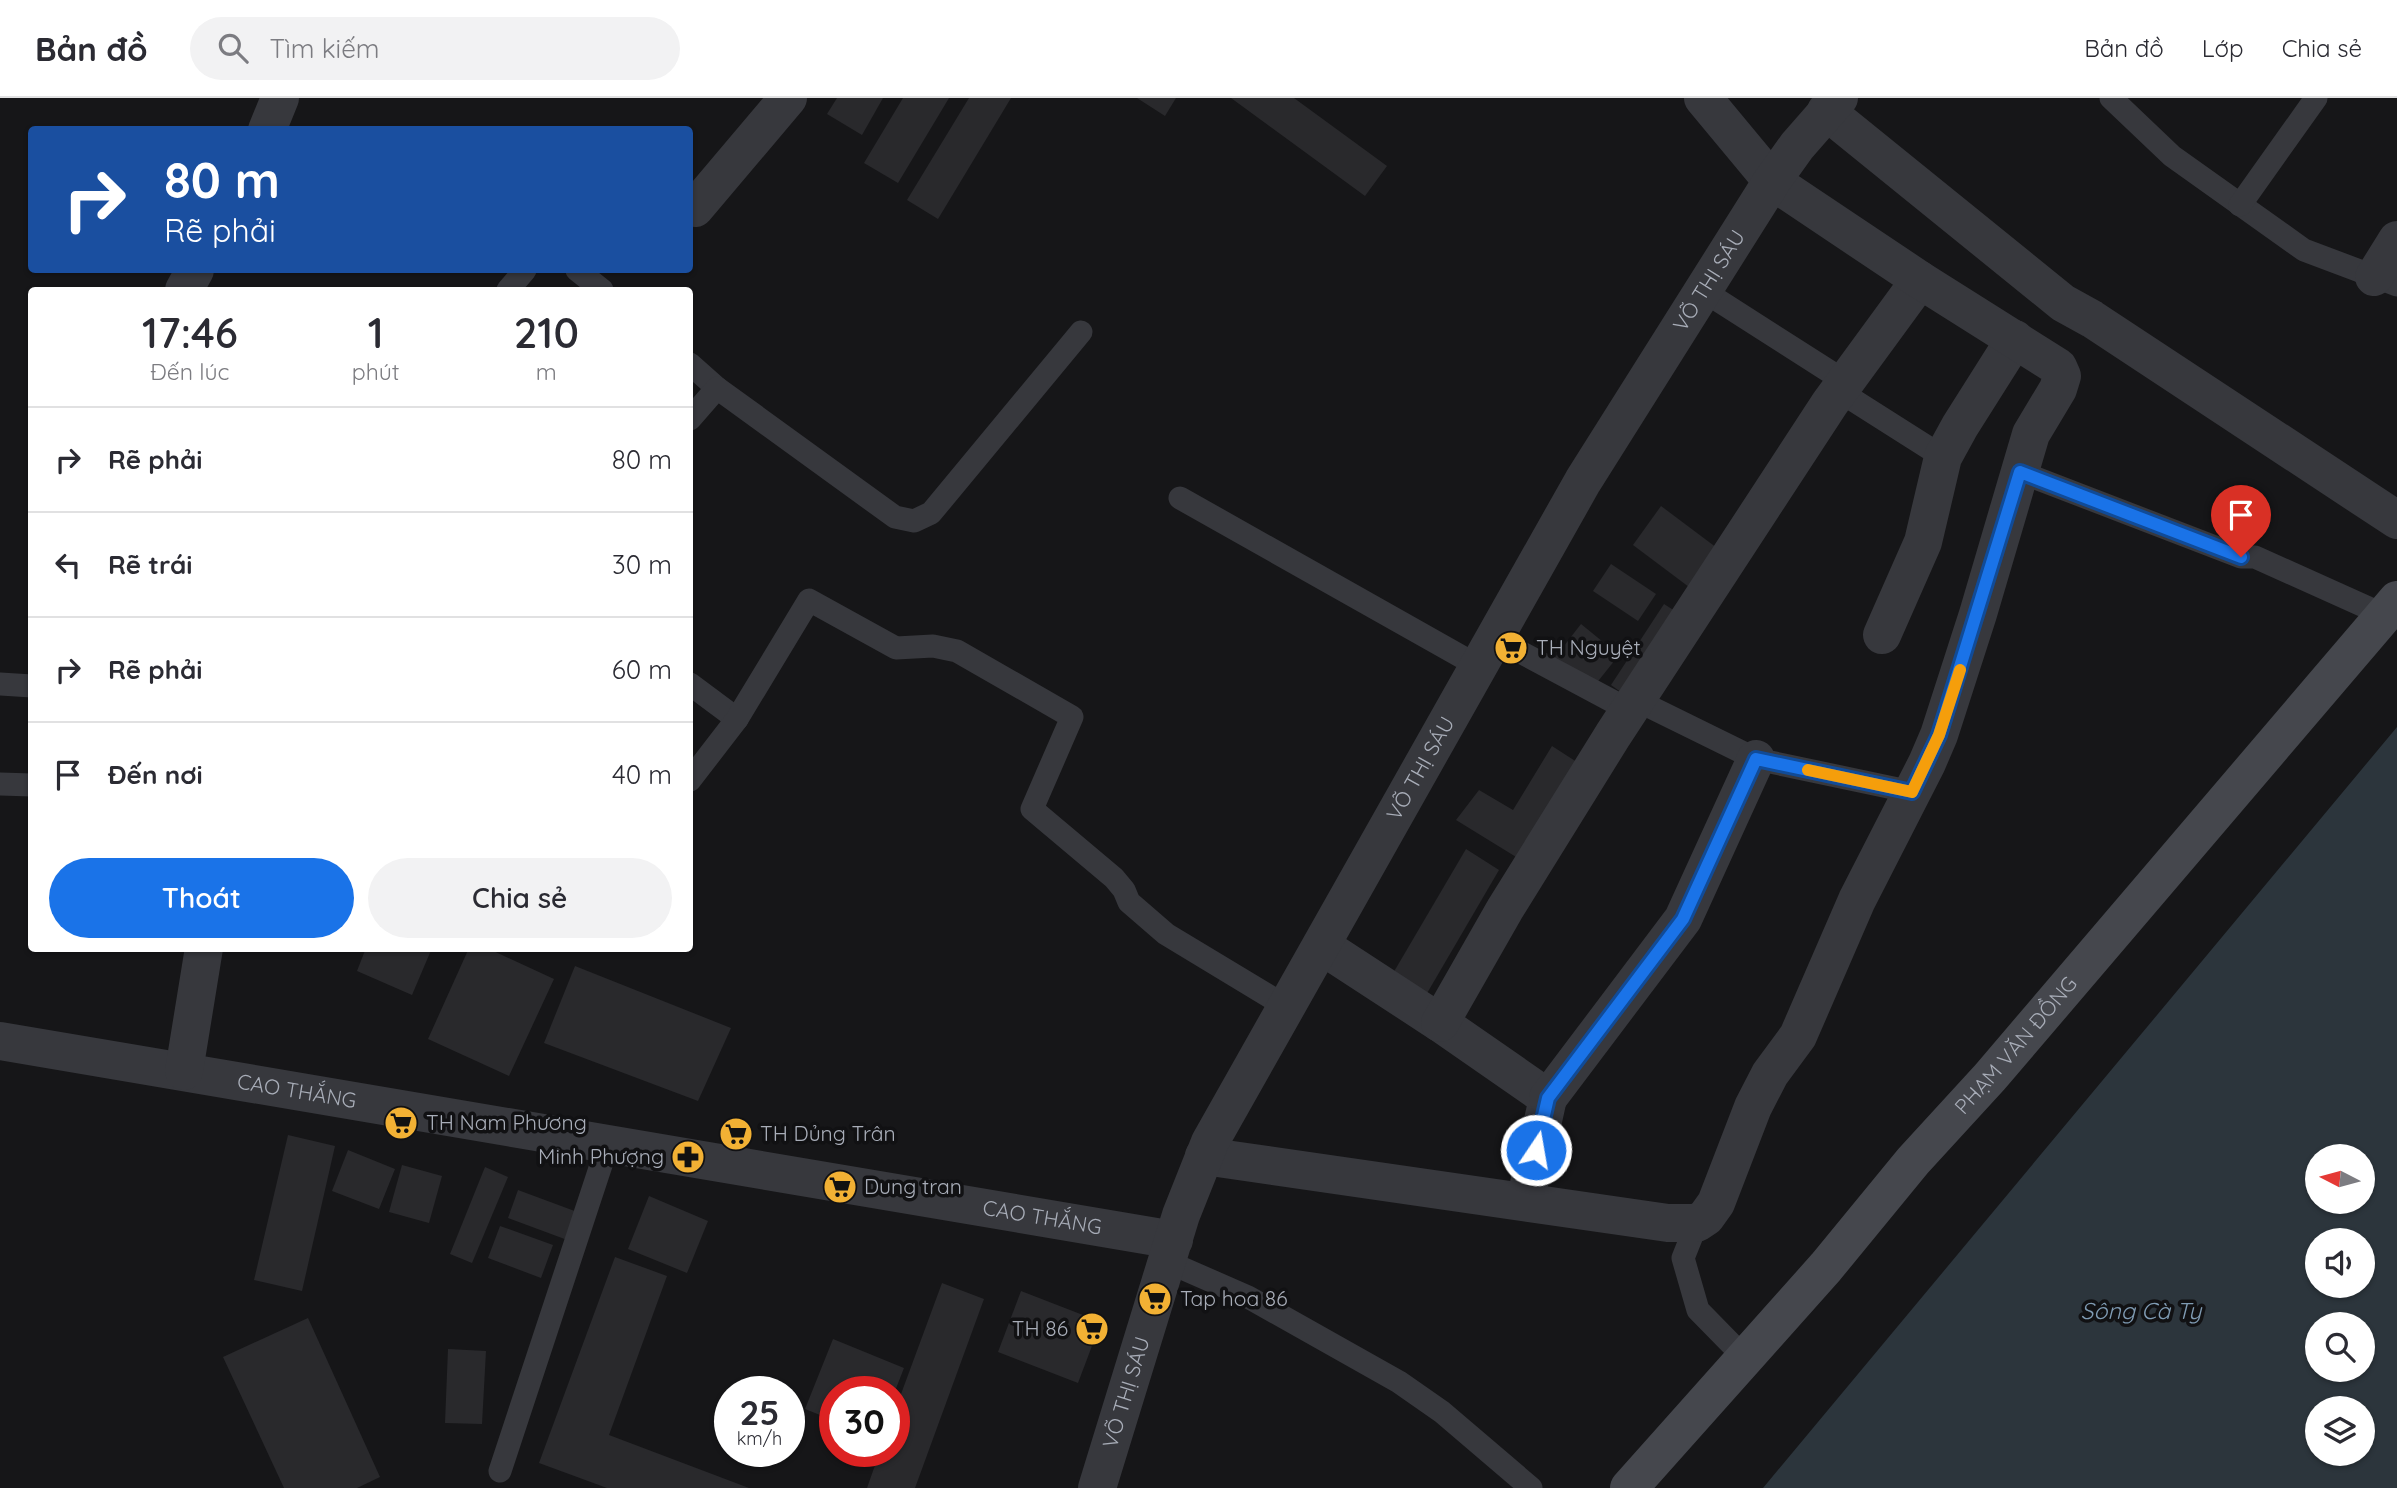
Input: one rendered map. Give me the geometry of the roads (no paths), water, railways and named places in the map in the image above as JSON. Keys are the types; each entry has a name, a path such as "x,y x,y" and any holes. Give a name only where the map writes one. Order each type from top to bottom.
{"street":[{"path":"270,126 280,98"},
{"path":"695,208 788,98"},
{"path":"1204,1156 1668,1223 1697,1223 1706,1217 1716,1203 1752,1107 1770,1074 1798,1036 1857,900 1939,735 2031,434 2058,389 2062,376 2058,367 1920,280 1772,181 1703,98"},
{"path":"1832,105 2063,303 2092,319 2397,520"},
{"name":"VÕ THỊ SÁU","path":"1097,1488 1189,1192 1204,1156 1583,481 1772,181 1832,105"},
{"path":"2386,281 2397,240"},
{"path":"1440,1023 1505,909 1633,705 1842,386 1920,280"},
{"path":"1882,635 1923,542 1943,457 2015,339"},
{"name":"PHẠM VĂN ĐỒNG","path":"1629,1488 1826,1267 1913,1161 2000,1067 2391,607"},
{"path":"1525,1202 1548,1098 1683,919 1756,759"},
{"path":"1322,946 1548,1098"},
{"path":"184,1071 203,952"},
{"name":"CAO THẮNG","path":"0,1041 608,1144 1171,1251"}],"lane":[{"path":"2111,98 2172,156 2304,250 2386,281"},
{"path":"2240,205 2316,98"},
{"path":"511,287 523,273"},
{"path":"581,273 598,287"},
{"path":"1702,290 1943,457"},
{"path":"693,367 718,388 895,517 914,520 931,513 1081,332"},
{"path":"693,416 718,388"},
{"path":"2020,472 2241,557 2255,557 2391,607"},
{"path":"1180,498 1486,652 1633,705 1756,759 1912,792"},
{"path":"693,776 737,719 809,600 896,648 933,646 957,651 1072,717 1032,809 1114,877 1129,902 1166,934 1287,1007"},
{"path":"0,684 28,686"},
{"path":"693,686 737,719"},
{"path":"0,784 28,785"},
{"path":"500,1471 608,1144"},
{"path":"1697,1223 1683,1258 1698,1310 1745,1358"},
{"path":"1171,1251 1399,1382 1442,1412 1531,1488"}],"water":[{"name":"Sông Cà Ty","path":"2397,727 2397,1488 1763,1488"}],"place":[{"name":"TH Nguyệt","path":"1511,648"},
{"name":"TH Nam Phương","path":"401,1123"},
{"name":"TH Dủng Trân","path":"736,1134"},
{"name":"Minh Phượng","path":"688,1157"},
{"name":"Dung tran","path":"840,1187"},
{"name":"Tap hoa 86","path":"1155,1299"},
{"name":"TH 86","path":"1092,1329"}]}
